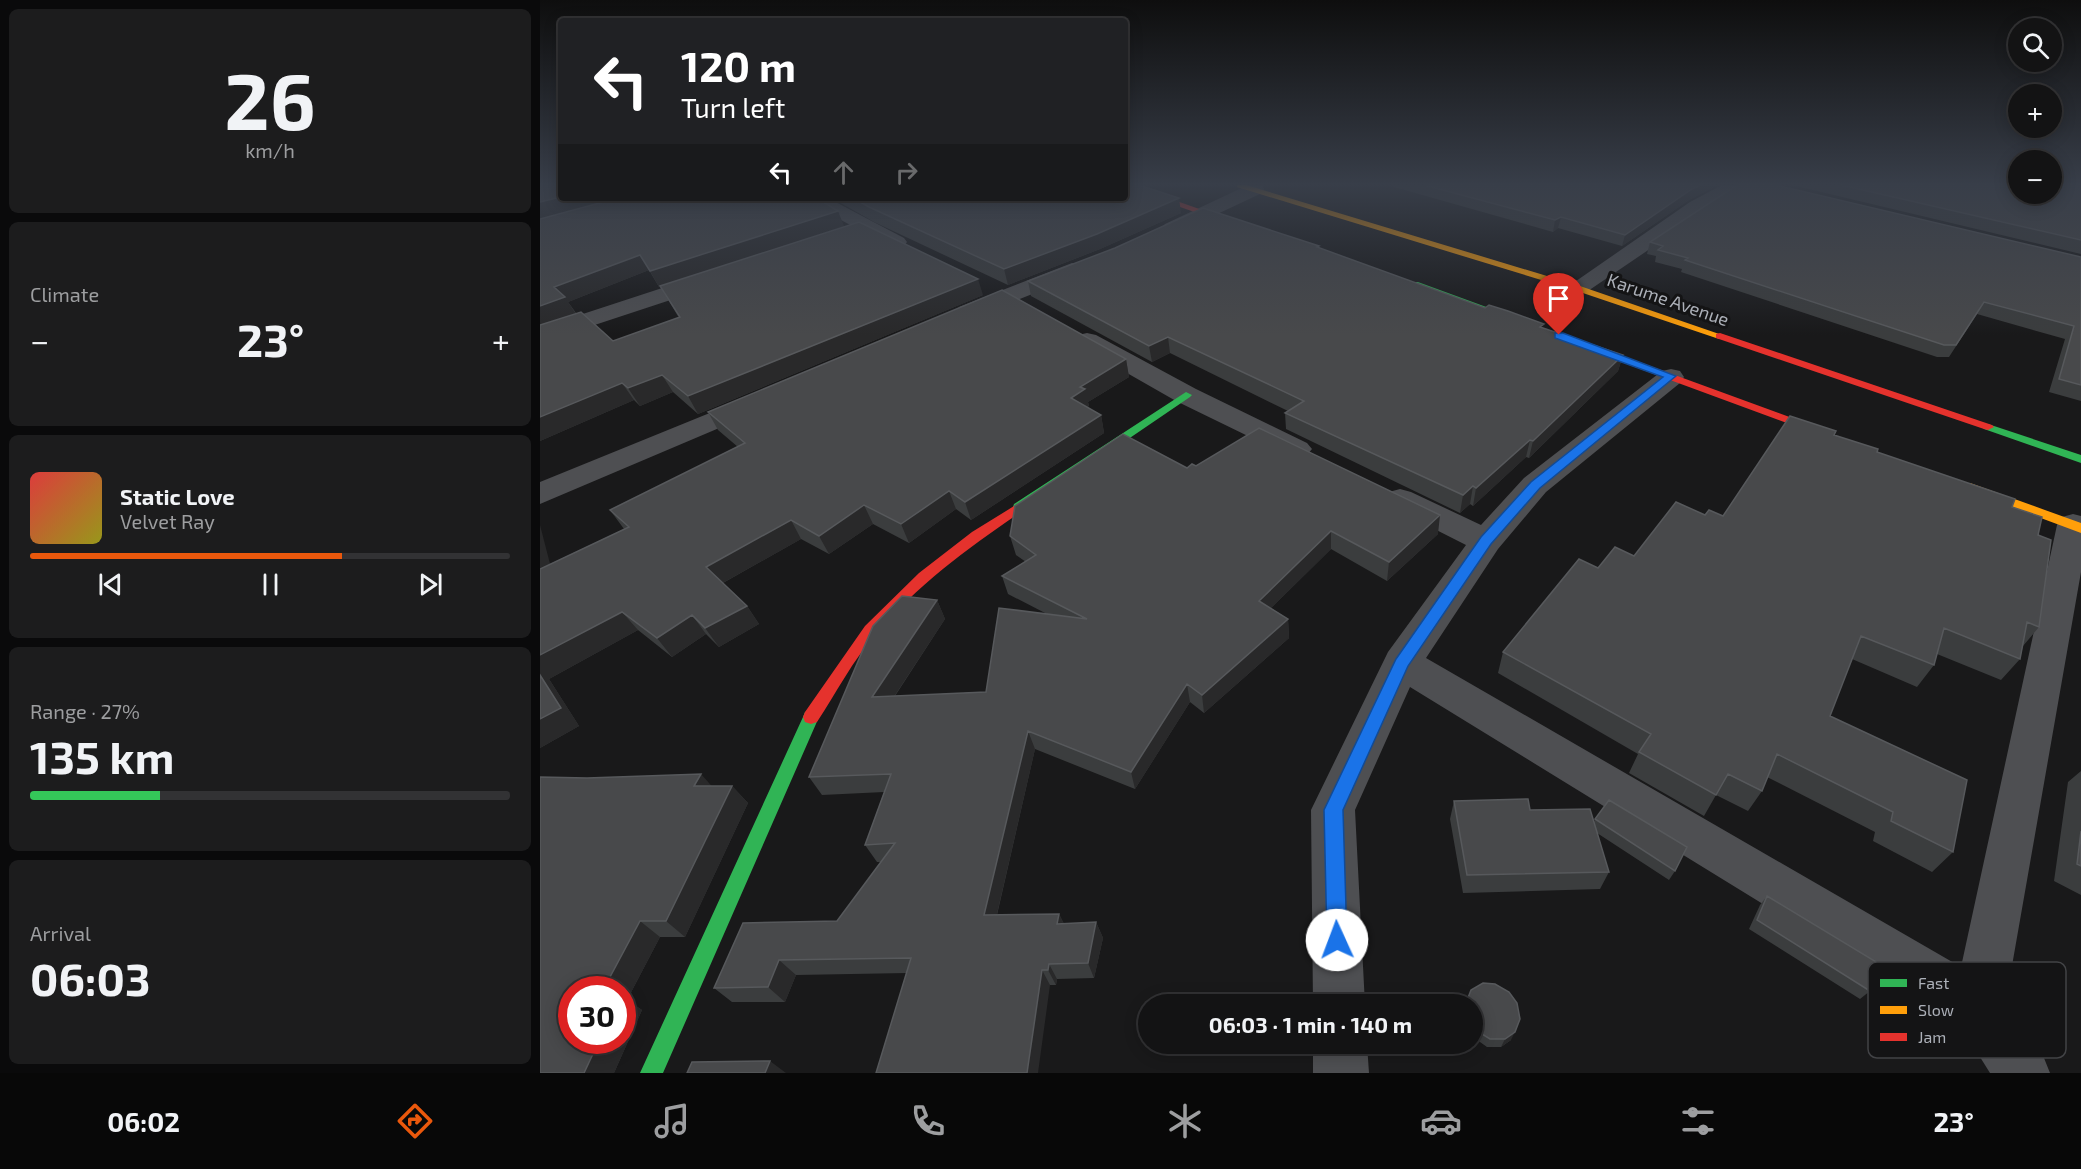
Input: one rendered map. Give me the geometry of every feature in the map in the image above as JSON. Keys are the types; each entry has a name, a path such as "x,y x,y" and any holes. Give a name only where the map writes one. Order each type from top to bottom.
{"street":[{"path":"867,235 920,254"},
{"path":"1152,237 1156,235"},
{"name":"Karume Avenue","path":"1376,235 1577,288 2081,459"},
{"path":"1577,288 1655,235"},
{"path":"942,323 1099,260"},
{"path":"540,336 731,273"},
{"path":"975,279 1037,312"},
{"path":"1404,280 1537,327"},
{"path":"1067,328 1186,395 1315,458"},
{"path":"1570,340 1839,438"},
{"path":"1339,994 1333,810 1402,663 1486,541 1535,485 1671,376"},
{"path":"540,494 779,392"},
{"path":"651,1073 813,712 870,630 924,577 977,535 1186,395"},
{"path":"1961,484 2077,527 1988,962"},
{"path":"1379,489 1486,541"},
{"path":"1402,663 1905,962"},
{"path":"1340,1054 1341,1073"},
{"path":"2012,1058 2022,1073"}],"building":[{"path":"540,235 763,235 650,271 640,255 554,287 565,297 540,306"},
{"path":"818,235 886,235 978,279 688,396 662,375 628,388 622,383 540,417 540,325 581,312 613,341 680,317 660,286"},
{"path":"930,235 1094,235 1004,269"},
{"path":"1143,235 1286,235 1485,308 1489,305 1508,311 1544,324 1540,327 1623,355 1533,441 1530,440 1476,488 1473,486 1463,495 1285,413 1304,401 1168,337 1149,346 1028,281"},
{"path":"1661,235 1988,235 2081,257 2081,385 2059,379 2074,326 1984,302 1956,345 1944,345 1685,260 1688,258 1658,250 1663,246 1650,242"},
{"path":"2060,235 2081,235 2081,240"},
{"path":"1002,290 1126,359 1080,387 1085,389 1071,398 1101,415 965,502 949,491 901,524 864,505 819,536 791,520 706,567 747,606 705,628 692,615 657,638 622,612 540,655 540,569 629,527 610,510 745,443 708,412"},
{"path":"1790,416 1836,431 1834,435 1878,449 1877,452 2015,499 2012,507 2042,517 2038,535 2051,540 2039,627 2027,622 2020,659 1944,628 1934,665 1861,636 1830,716 1967,780 1953,852 1891,821 1893,812 1777,754 1762,791 1728,774 1716,795 1639,752 1651,734 1503,652 1579,559 1598,568 1615,547 1634,556 1676,502 1705,515 1709,510 1723,516"},
{"path":"1259,428 1440,515 1389,562 1331,531 1259,601 1288,619 1202,695 1187,684 1131,772 1028,731 984,915 1059,914 1057,924 1096,922 1088,963 1049,964 1048,970 1042,970 1027,1073 876,1073 911,958 779,960 768,987 714,988 743,923 837,921 895,843 865,845 891,774 809,777 873,626 902,596 937,600 872,697 986,692 999,608 1087,619 1002,576 1036,555 1010,536 1015,506 1123,434 1187,468 1192,464 1196,466"},
{"path":"540,675 561,708 540,719"},
{"path":"701,774 694,786 732,786 666,921 640,921 611,976 558,976 558,1054 593,1054 584,1073 540,1073 540,777 587,778"},
{"path":"1528,799 1530,810 1590,809 1609,872 1467,875 1454,801"},
{"path":"1609,800 1687,847 1675,871 1595,819"},
{"path":"2081,831 2081,866 2077,864"},
{"path":"1767,896 1876,962 1868,962 1868,990 1757,920"},
{"path":"1483,983 1495,984 1509,992 1517,1003 1520,1019 1515,1032 1505,1039 1490,1039 1483,1035 1483,994 1469,994 1471,990"},
{"path":"770,1061 765,1073 687,1073 692,1062"}],"traffic: fast":[{"path":"1415,284 1528,324"},
{"path":"1019,507 1186,395"},
{"path":"1988,427 2081,459"},
{"path":"651,1073 811,717"}],"traffic: slow":[{"path":"1404,235 1577,288 1720,336"},
{"path":"1970,487 2081,528"}],"traffic: jam":[{"path":"1720,336 1988,427"},
{"path":"1579,343 1829,435"},
{"path":"811,717 870,630 924,577 977,535 1019,507"}],"route":[{"path":"1337,940 1333,810 1402,663 1486,541 1535,485 1671,376 1559,335"}]}
